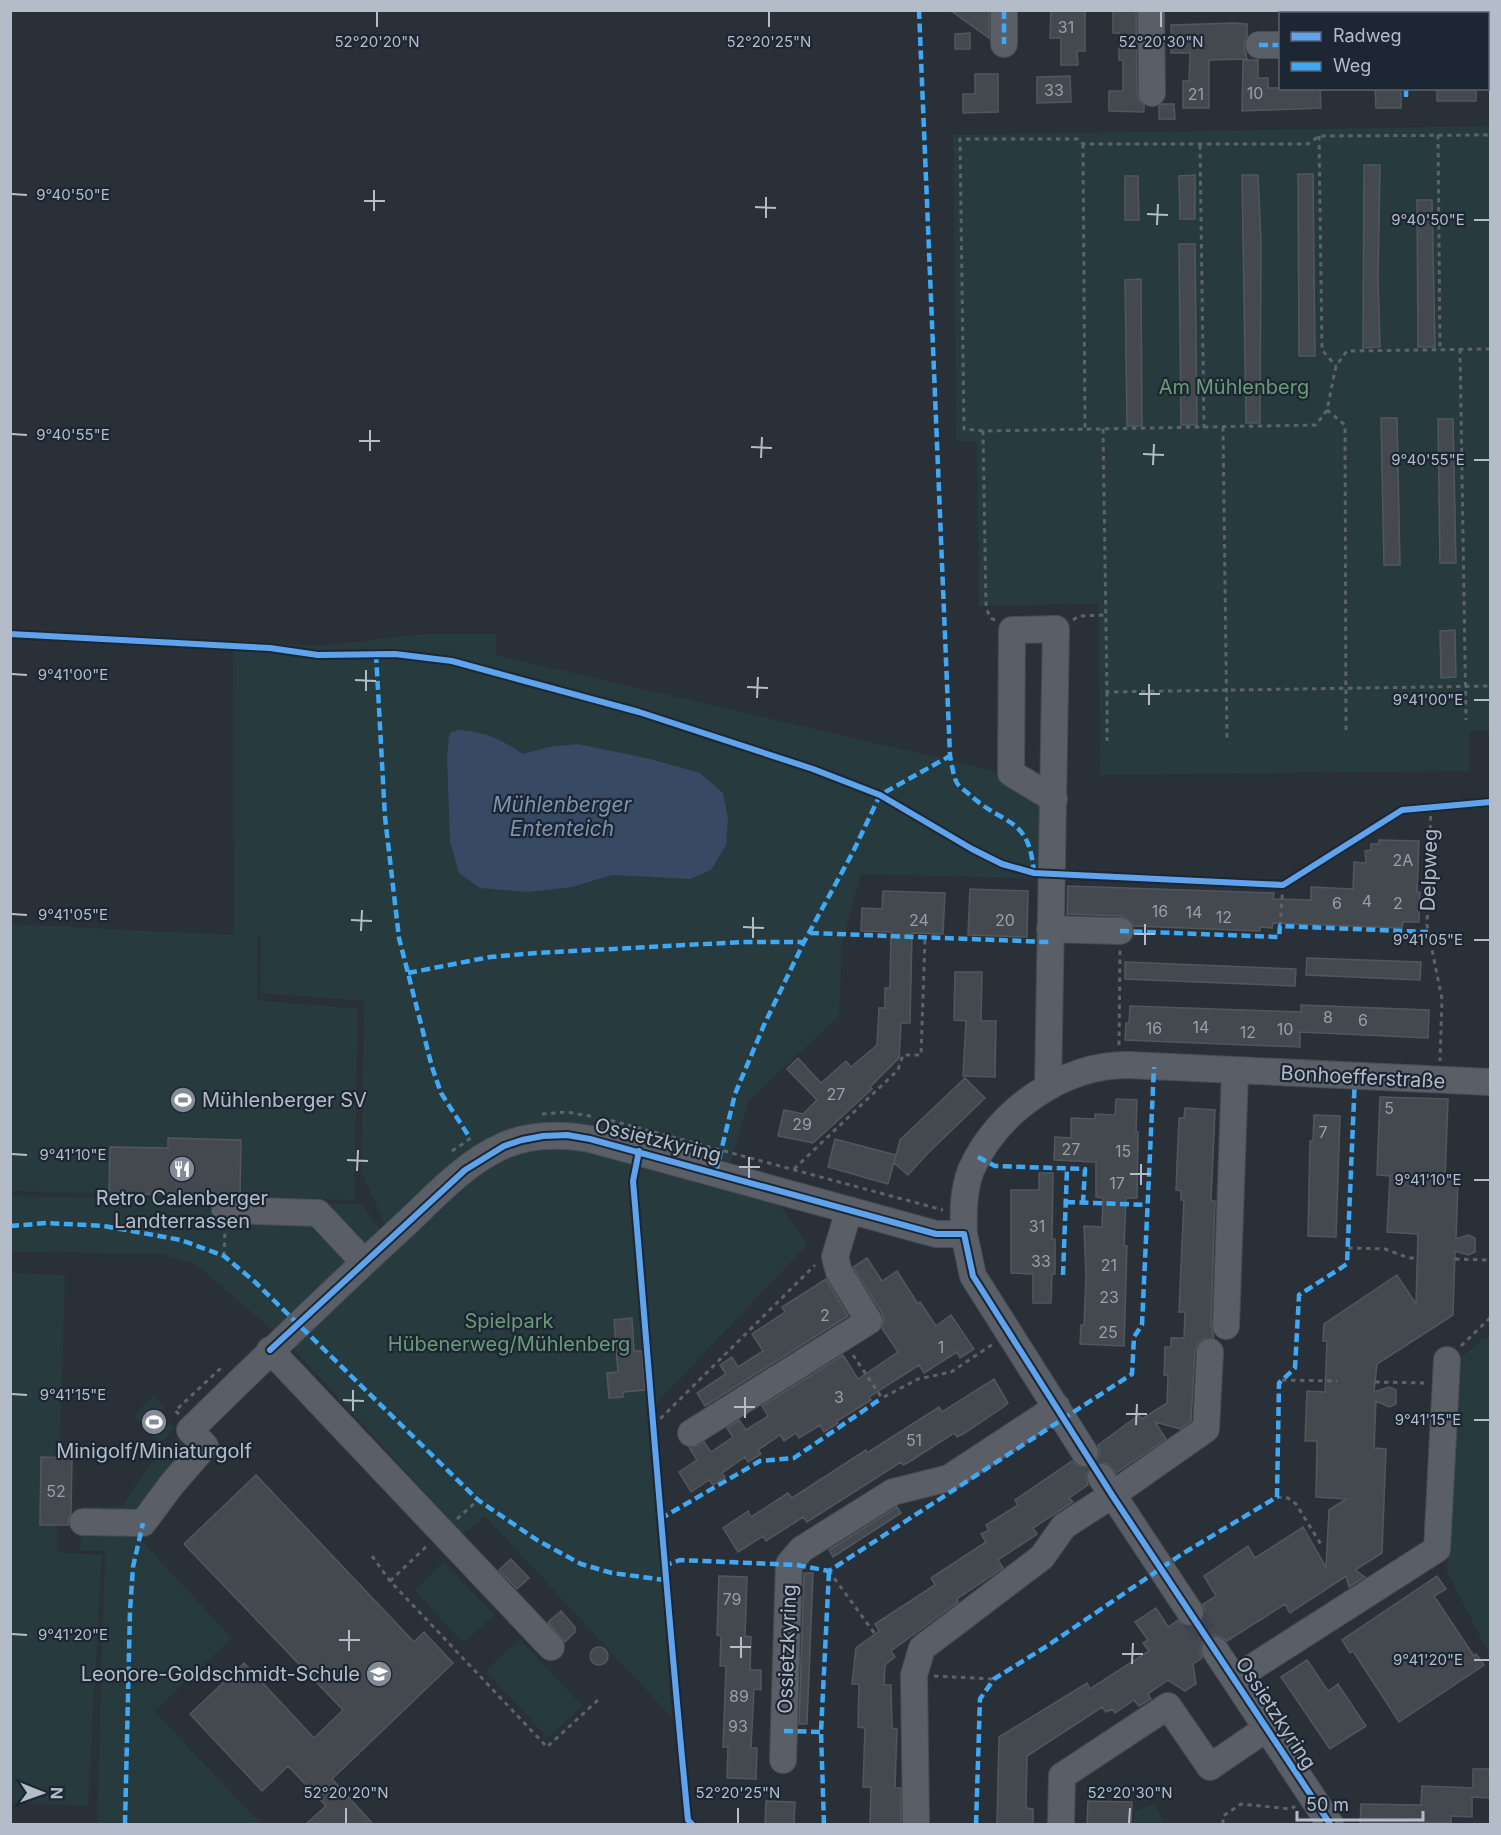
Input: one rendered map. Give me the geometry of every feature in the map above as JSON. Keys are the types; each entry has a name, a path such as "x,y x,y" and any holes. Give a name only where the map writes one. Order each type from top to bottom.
{"street":[{"path":"1004,10 1004,44"},
{"path":"1151,10 1152,93"},
{"path":"1048,1087 1049,935 1054,799 1056,629 1012,630 1011,773 1054,799"},
{"path":"1049,935 1120,931"},
{"name":"Bonhoefferstraße","path":"964,1225 963,1202 970,1172 982,1148 1003,1123 1025,1103 1048,1087 1083,1071 1119,1065 1491,1082"},
{"path":"1227,1326 1235,1071"},
{"name":"Ossietzkyring","path":"83,1522 143,1523 171,1484 205,1446 190,1430 270,1350 465,1170 504,1146 543,1136 567,1135 590,1138 936,1234 964,1225"},
{"path":"225,1210 318,1213 364,1262"},
{"path":"691,1433 869,1321 839,1272 835,1257 849,1210"},
{"path":"964,1225 974,1276 1085,1453"},
{"path":"270,1350 551,1647"},
{"path":"916,1824 914,1675 922,1648 1042,1557 1064,1526 1106,1486 1206,1429 1210,1352"},
{"name":"Ossietzkyring","path":"1234,1679 1437,1549 1446,1372"},
{"name":"Ossietzkyring","path":"783,1760 789,1564 802,1549 893,1492 949,1478 1057,1407"},
{"path":"1106,1486 1190,1612"},
{"name":"Ossietzkyring","path":"1215,1650 1330,1824"},
{"name":"Ossietzkyring","path":"1061,1824 1062,1776 1168,1706 1210,1767 1267,1728"}],"path":[{"path":"1438,135 1440,349"},
{"path":"1491,135 1319,136 1308,144 1200,145 1083,144 1078,139 960,139 964,429 983,431 1316,425 1327,410 1336,366 1347,351 1491,349"},
{"path":"1319,136 1322,350 1336,366"},
{"path":"1083,144 1085,429"},
{"path":"1200,145 1204,428"},
{"path":"1461,349 1466,720"},
{"path":"1327,410 1346,425 1346,731"},
{"path":"1223,427 1227,738"},
{"path":"1103,429 1107,741"},
{"path":"983,431 986,607 990,618 1012,630"},
{"path":"1056,629 1079,616 1106,615"},
{"path":"1107,692 1491,686"},
{"path":"1280,927 1283,885"},
{"path":"1119,1065 1120,931"},
{"path":"794,1169 897,1070 903,1055 921,1055 926,938"},
{"path":"722,1149 794,1169 964,1225"},
{"path":"224,1256 225,1210"},
{"path":"1348,1248 1385,1248 1409,1258 1417,1258"},
{"path":"654,1425 819,1261 835,1257"},
{"path":"1455,1259 1491,1260"},
{"path":"1375,1382 1446,1372 1491,1318"},
{"path":"841,1338 882,1398 918,1379 951,1372 1010,1334"},
{"path":"1282,1380 1337,1381"},
{"path":"1276,1497 1288,1497 1296,1504 1322,1546"},
{"path":"372,1556 390,1581 547,1747 598,1700"},
{"path":"829,1570 875,1634"},
{"path":"914,1675 994,1679"},
{"path":"1223,1824 1223,1816 1241,1804 1291,1809 1310,1794"}],"green space":[{"name":"Am Mühlenberg","path":"1490,126 1490,730 1469,731 1470,771 1100,775 1098,604 979,606 977,442 956,441 953,135"},
{"path":"423,634 496,634 496,655 987,769 1004,775 1049,803 1046,879 861,874 842,943 839,1016 749,1100 729,1169 543,1127 387,1230 361,1171 364,1001 260,993 261,936 257,936 257,1000 358,1009 354,1200 11,1191 11,924 234,935 233,641 318,646"},
{"name":"Spielpark Hübenerweg/Mühlenberg","path":"568,1144 779,1204 807,1245 649,1411 672,1718 485,1516 463,1534 288,1343 195,1264 161,1254 11,1252 11,1196 361,1204 393,1246 482,1168 520,1150"},
{"path":"11,1273 65,1275 57,1552 102,1555 88,1806 11,1802"},
{"path":"1490,1338 1490,1656 1447,1572 1453,1365 1482,1339"},
{"name":"Minigolf/Miniaturgolf","path":"153,1396 164,1407 159,1413 175,1429 160,1443 134,1416"},
{"path":"182,1432 194,1446 135,1534 232,1638 154,1711 261,1824 97,1824 105,1551 80,1551 83,1506 121,1507 148,1468"},
{"path":"444,1562 494,1615 464,1643 414,1590"},
{"path":"520,1639 582,1706 548,1738 486,1671"},
{"path":"1154,1804 1165,1824 1134,1824 1135,1811"}],"water":[{"name":"Mühlenberger Ententeich","path":"459,730 492,737 523,754 549,747 577,744 646,758 700,773 723,793 728,818 726,845 711,870 690,879 612,875 572,887 528,892 480,888 459,873 450,841 447,756 449,736 451,732"}],"building":[{"path":"950,10 989,10 989,38"},
{"path":"1051,10 1085,10 1085,51 1077,51 1078,65 1061,65 1061,38 1050,38"},
{"path":"1113,10 1136,10 1137,93 1144,105 1144,112 1109,111 1109,91 1123,91 1123,60 1119,60 1119,33 1113,33"},
{"path":"1247,24 1244,46 1247,59 1209,60 1209,108 1183,108 1183,81 1189,81 1190,53 1171,53 1171,25"},
{"path":"970,33 970,49 955,49 955,34"},
{"path":"1243,60 1258,60 1258,78 1268,78 1268,88 1320,90 1321,108 1242,111"},
{"path":"975,74 998,74 998,112 963,113 963,94 975,94"},
{"path":"1070,76 1071,102 1037,103 1037,77"},
{"path":"1375,90 1401,90 1401,108 1376,108"},
{"path":"1437,90 1476,90 1476,101 1437,101"},
{"path":"1174,104 1175,119 1159,119 1159,106"},
{"path":"1364,165 1380,165 1378,279 1380,347 1363,348"},
{"path":"1298,174 1313,174 1315,356 1299,356"},
{"path":"1195,175 1195,219 1180,219 1179,176"},
{"path":"1242,175 1258,175 1261,242 1260,423 1246,423"},
{"path":"1125,176 1138,176 1139,220 1125,220"},
{"path":"1417,200 1432,200 1435,347 1418,347"},
{"path":"1179,244 1195,244 1197,425 1181,425"},
{"path":"1141,279 1142,426 1127,426 1125,280"},
{"path":"1381,418 1397,418 1400,565 1384,565"},
{"path":"1438,419 1453,419 1456,563 1440,563"},
{"path":"1455,630 1456,677 1441,678 1440,631"},
{"path":"1379,840 1419,841 1417,892 1420,892 1419,922 1403,922 1402,928 1273,923 1272,928 1260,927 1260,931 1134,926 1128,919 1121,916 1067,914 1068,886 1274,893 1273,899 1311,900 1311,887 1353,889 1354,862 1366,863 1365,851 1371,850 1371,844 1379,844"},
{"path":"970,889 1028,891 1027,937 968,935"},
{"path":"883,891 945,893 943,934 912,933 910,1023 901,1023 899,1058 870,1087 872,1089 813,1143 778,1136 784,1110 803,1114 817,1100 787,1069 798,1058 821,1083 846,1061 851,1067 877,1045 879,1008 885,1008 885,988 890,988 891,932 861,931 862,908 882,909"},
{"path":"1307,958 1421,962 1420,980 1306,975"},
{"path":"1125,962 1296,969 1295,986 1125,979"},
{"path":"955,972 982,972 981,1021 996,1021 995,1077 963,1076 966,1021 954,1020"},
{"path":"1301,1005 1429,1010 1428,1038 1300,1032 1300,1047 1125,1040 1130,1006 1301,1012"},
{"path":"965,1078 985,1098 908,1175 894,1163 900,1140"},
{"path":"1380,1097 1448,1099 1445,1178 1458,1179 1456,1239 1468,1235 1475,1238 1475,1252 1468,1255 1455,1251 1453,1315 1377,1364 1374,1392 1389,1387 1396,1390 1396,1404 1389,1407 1376,1401 1374,1448 1386,1449 1382,1553 1355,1570 1365,1577 1349,1587 1346,1576 1290,1613 1285,1604 1227,1641 1215,1635 1206,1638 1200,1650 1202,1658 1193,1664 1196,1684 1185,1691 1168,1680 1148,1694 1151,1699 1139,1706 1134,1700 1115,1713 1112,1709 1106,1712 1102,1707 1027,1756 1026,1808 1033,1809 1033,1824 997,1824 999,1737 1087,1683 1090,1689 1149,1651 1143,1643 1148,1640 1135,1622 1156,1608 1168,1627 1178,1620 1184,1626 1198,1625 1204,1618 1203,1604 1216,1596 1204,1576 1248,1546 1255,1558 1303,1527 1326,1567 1329,1510 1346,1499 1316,1497 1317,1441 1305,1441 1307,1391 1325,1392 1327,1341 1323,1341 1324,1324 1397,1275 1416,1304 1418,1234 1387,1232 1390,1176 1377,1175"},
{"path":"1116,1099 1137,1100 1137,1198 1126,1198 1124,1346 1080,1344 1081,1325 1084,1325 1086,1275 1084,1226 1102,1227 1103,1198 1096,1197 1096,1162 1054,1160 1055,1137 1071,1138 1071,1118 1095,1119 1095,1114 1115,1115"},
{"path":"1185,1108 1215,1110 1211,1201 1215,1201 1211,1325 1214,1338 1203,1339 1198,1343 1195,1351 1191,1421 1180,1429 1155,1422 1166,1439 1116,1473 1107,1463 1095,1464 1100,1453 1098,1445 1139,1415 1142,1419 1167,1403 1168,1375 1164,1375 1165,1347 1171,1347 1171,1338 1184,1338 1185,1312 1179,1312 1184,1200 1181,1200 1181,1191 1176,1190 1179,1118 1184,1118"},
{"path":"1314,1115 1340,1116 1336,1237 1308,1236 1310,1141 1313,1141"},
{"path":"168,1138 241,1140 240,1195 109,1194 110,1147 168,1148"},
{"path":"835,1139 896,1155 888,1184 828,1167"},
{"path":"1039,1173 1053,1173 1052,1239 1055,1239 1055,1274 1052,1274 1051,1303 1033,1303 1033,1274 1011,1273 1011,1190 1039,1190"},
{"path":"867,1258 882,1281 897,1271 918,1304 920,1302 936,1326 951,1315 974,1349 960,1358 957,1352 924,1373 919,1365 869,1397 871,1400 824,1432 820,1425 799,1438 796,1433 784,1441 780,1435 758,1450 761,1454 748,1462 745,1457 722,1473 725,1477 713,1485 709,1480 691,1492 679,1472 697,1460 689,1447 698,1446 704,1442 711,1452 733,1437 727,1428 739,1420 746,1430 768,1416 762,1406 843,1355 858,1379 898,1352 882,1328 884,1320 882,1313 853,1267"},
{"path":"826,1279 848,1316 705,1406 697,1393 726,1374 720,1365 732,1357 738,1367 763,1351 752,1334 785,1312 782,1307"},
{"path":"632,1318 634,1351 642,1351 645,1390 623,1392 623,1397 609,1398 607,1373 618,1372 614,1320"},
{"path":"994,1379 1008,1403 1002,1408 963,1434 957,1437 954,1433 909,1462 903,1465 901,1462 807,1522 803,1517 766,1541 763,1536 738,1552 723,1528 748,1511 751,1517 788,1493 792,1498 866,1450 867,1453 939,1407 942,1412"},
{"path":"41,1457 72,1458 69,1525 40,1525"},
{"path":"1072,1461 1079,1466 1091,1466 1086,1477 1088,1485 1069,1498 1073,1502 1033,1528 1037,1534 998,1560 1003,1568 957,1599 958,1602 891,1651 895,1657 885,1665 884,1685 891,1685 892,1728 897,1729 895,1788 901,1788 901,1824 870,1824 871,1787 863,1787 865,1728 858,1727 859,1684 852,1684 856,1648 879,1631 875,1624 935,1585 931,1578 986,1542 981,1534 989,1530 986,1525 1018,1505 1015,1500"},
{"path":"256,1475 414,1642 424,1632 453,1663 332,1779 373,1824 306,1824 326,1806 288,1766 262,1791 190,1714 244,1663 314,1738 343,1710 184,1544"},
{"path":"897,1507 901,1513 833,1557 829,1550"},
{"path":"511,1559 529,1578 517,1589 499,1570"},
{"path":"804,1573 813,1573 807,1724 799,1724"},
{"path":"719,1576 747,1577 745,1636 751,1637 750,1670 761,1670 761,1690 754,1689 751,1748 757,1748 756,1779 727,1778 728,1747 723,1747 726,1666 720,1666 721,1636 717,1635"},
{"path":"1437,1576 1446,1589 1434,1596 1474,1656 1476,1654 1484,1665 1399,1722 1353,1651 1350,1653 1342,1640"},
{"path":"561,1611 575,1627 575,1632 565,1642 548,1622"},
{"path":"599,1647 607,1652 608,1656 603,1664 599,1665 591,1660 590,1656 595,1648"},
{"path":"1307,1660 1328,1691 1338,1684 1366,1726 1330,1749 1281,1677"},
{"path":"1473,1769 1491,1769 1491,1798 1472,1797 1472,1817 1451,1816 1451,1823 1360,1824 1361,1804 1421,1805 1422,1786 1473,1788"},
{"path":"766,1801 795,1802 794,1824 765,1824"},
{"path":"1088,1801 1132,1802 1131,1824 1087,1824"}],"tunnel":[{"path":"1190,1612 1215,1650"}],"marked path":[{"path":"919,10 950,756 954,777 960,787 1021,832 1027,841 1034,873"},
{"path":"1004,10 1004,44"},
{"path":"1259,45 1279,45"},
{"path":"1406,90 1406,101"},
{"path":"376,654 385,817 399,938 432,1067 441,1093 470,1138"},
{"path":"716,1172 735,1094 764,1025 880,795 950,756"},
{"path":"1120,931 1279,937 1280,926 1428,932"},
{"path":"810,933 1049,942"},
{"path":"408,973 490,957 536,953 743,942 804,942"},
{"path":"663,1566 680,1560 797,1565 829,1571 1132,1374 1134,1337 1142,1325 1154,1067"},
{"path":"976,1824 980,1699 994,1679 1047,1646 1182,1554 1277,1497 1279,1383 1295,1368 1299,1295 1347,1264 1355,1076"},
{"path":"978,1157 995,1166 1085,1169 1083,1203"},
{"path":"1063,1275 1067,1169"},
{"path":"1066,1202 1147,1205"},
{"path":"10,1226 47,1223 104,1226 181,1240 224,1256 255,1282 478,1500 537,1540 581,1564 612,1573 665,1580"},
{"path":"660,1519 760,1461 794,1458 882,1398"},
{"path":"125,1824 130,1611 133,1567 143,1523"},
{"path":"824,1824 821,1732 829,1571"},
{"path":"784,1731 821,1732"}],"cycle path":[{"path":"10,634 270,648 318,655 395,654 452,661 639,712 813,769 880,795 1002,864 1034,873 1283,885 1402,810 1490,802"},
{"path":"270,1350 465,1170 504,1146 543,1136 567,1135 590,1139 936,1234 964,1234 973,1276 1112,1495 1330,1824"},
{"path":"639,1151 633,1181 680,1740 688,1820 692,1824"}],"place":[{"name":"Mühlenberger SV","path":"183,1100"},
{"name":"Retro Calenberger Landterrassen","path":"182,1169"},
{"name":"Minigolf/Miniaturgolf","path":"154,1422"},
{"name":"Leonore-Goldschmidt-Schule","path":"379,1674"}]}
